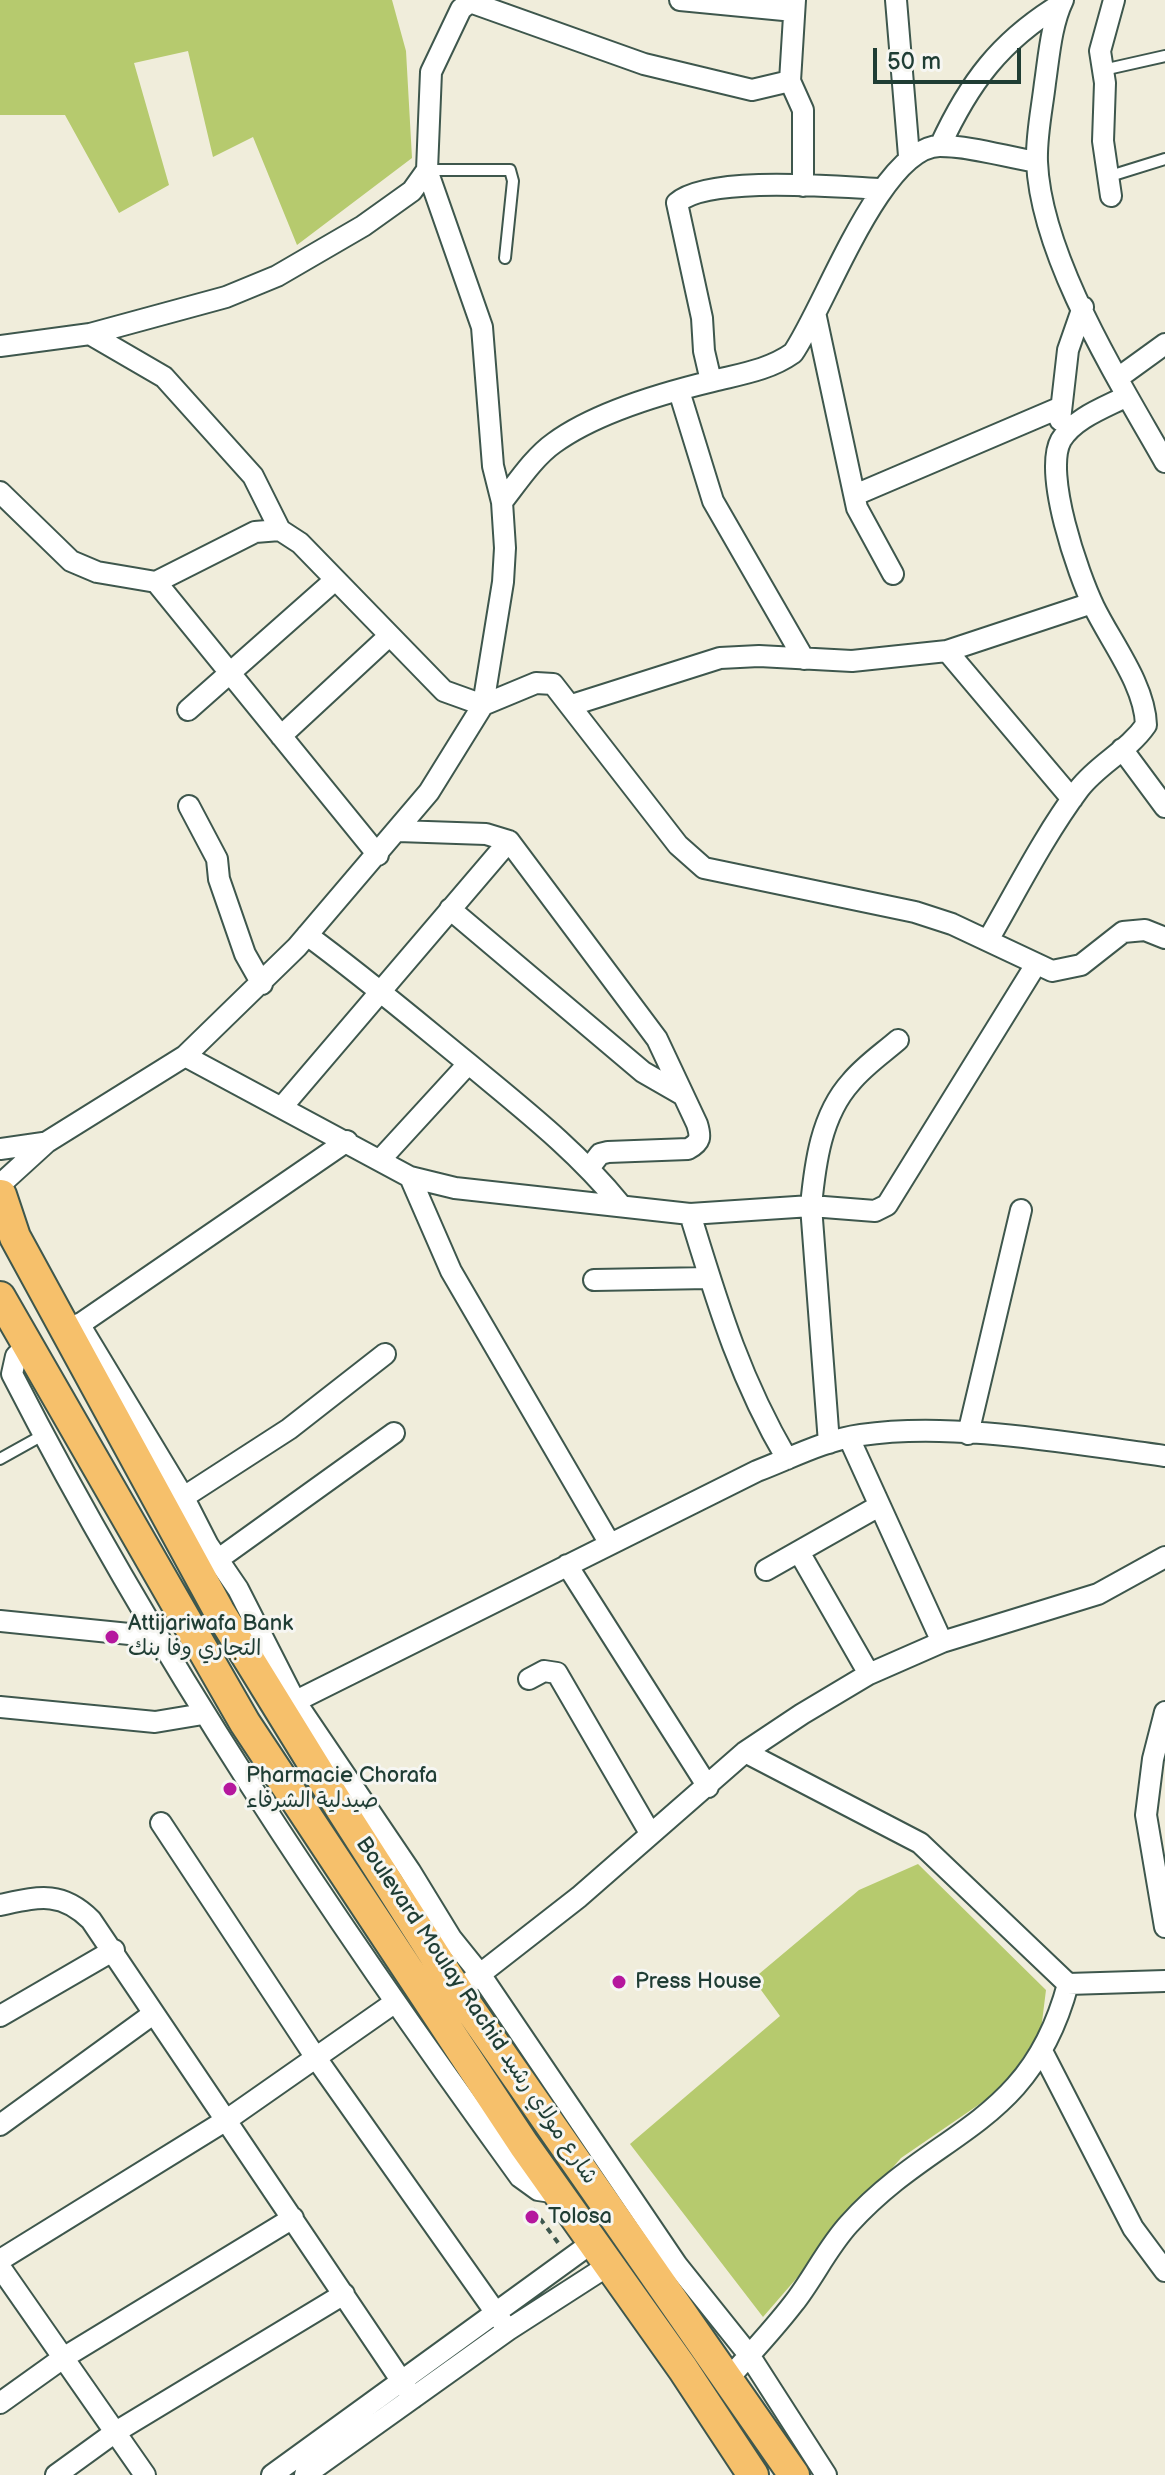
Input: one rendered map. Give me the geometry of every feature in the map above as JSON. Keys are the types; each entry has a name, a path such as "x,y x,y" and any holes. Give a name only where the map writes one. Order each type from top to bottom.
{"main road":[{"name":"Boulevard Moulay Rachid شارع مولاي رشيد","path":"1,1187 15,1237 74,1328 287,1705 469,1983 739,2366 794,2475"},
{"name":"Boulevard Moulay Rachid شارع مولاي رشيد","path":"0,1297 14,1345 245,1723 558,2193 753,2475"}],"street":[{"path":"680,0 794,5 790,81 803,110 803,186"},
{"path":"896,0 909,156"},
{"path":"1109,186 1100,51 1114,0"},
{"path":"1,1187 47,1142 185,1056 262,984 378,855 429,792 483,705 503,582 505,548 502,502 493,466 482,327 427,170 431,72 461,9 470,2 644,64 752,90 790,81"},
{"path":"940,146 975,81 1007,42 1062,2"},
{"path":"1062,2 1048,60 1037,162 1047,226 1061,264 1165,462"},
{"path":"502,502 552,444 592,420 711,381 780,363 793,353 816,317 882,189 909,156 940,146 1037,162"},
{"path":"0,346 90,334 226,297 277,276 400,200 412,191 427,170"},
{"path":"711,381 704,351 702,318 677,203 688,193 765,185 882,189"},
{"path":"988,940 1072,799 1105,762 1135,741 1146,725 1145,710 1092,603 1074,553 1054,468 1061,440 1059,408 1068,350 1083,307"},
{"path":"816,317 857,508 893,574"},
{"path":"90,334 164,377 182,395 253,476 280,530 300,543 444,691 483,705 536,683 553,684 678,845 704,868 915,912 988,940 1035,966 1052,971 1073,969 1123,932 1145,930 1165,938"},
{"path":"1061,440 1123,387 1165,344"},
{"path":"679,391 713,501 733,541 804,659"},
{"path":"855,495 1059,408"},
{"path":"0,492 71,561 97,572 156,582 255,532 280,530"},
{"path":"188,710 335,580"},
{"path":"156,582 378,855"},
{"path":"572,705 720,658 852,661 947,651 1092,603"},
{"path":"281,736 389,636"},
{"path":"947,651 1072,799"},
{"path":"1122,749 1165,807"},
{"path":"189,806 217,859 219,879 245,954 262,984"},
{"path":"398,831 486,834 509,841 657,1039 701,1136 698,1144 688,1149 608,1152 600,1154 590,1167"},
{"path":"282,1107 509,841"},
{"path":"450,909 643,1072 683,1095"},
{"path":"307,935 380,989 590,1167 620,1204"},
{"path":"185,1056 410,1177 455,1188 690,1214 811,1206 875,1211 887,1205 1035,966"},
{"path":"898,1040 849,1083 825,1126 815,1166 811,1206 839,1441 879,1506 942,1642"},
{"path":"380,1160 468,1064"},
{"path":"74,1328 347,1141"},
{"path":"0,1149 47,1142"},
{"path":"410,1177 451,1271 610,1544"},
{"path":"968,1434 1021,1210"},
{"path":"690,1214 738,1364 755,1403 787,1459"},
{"path":"594,1280 709,1278"},
{"path":"14,1345 16,1356 12,1374 43,1435 203,1714 394,2003 520,2177 538,2190 558,2193"},
{"path":"173,1504 289,1429 385,1354"},
{"path":"287,1705 787,1459 839,1441 916,1432 968,1434 1165,1456"},
{"path":"207,1566 394,1433"},
{"path":"766,1570 879,1506"},
{"path":"799,1552 869,1674"},
{"path":"469,1983 579,1897 745,1752 869,1674 942,1642 1098,1594 1165,1557"},
{"path":"567,1565 708,1787"},
{"path":"0,1621 159,1637"},
{"path":"529,1679 544,1671 557,1673 650,1833"},
{"path":"0,1707 155,1722 203,1714"},
{"path":"1165,1712 1147,1787 1146,1815 1165,1927"},
{"path":"745,1752 920,1843 1068,1984 1165,1981"},
{"path":"161,1823 316,2058 502,2321"},
{"path":"0,1905 32,1898 74,1903 114,1950 153,2014 228,2119 408,2389"},
{"path":"0,2016 114,1950"},
{"path":"826,2475 739,2366 793,2304 848,2225 893,2183 989,2115 1043,2053 1058,2020 1068,1984"},
{"path":"0,2260 228,2119 394,2003"},
{"path":"0,2125 153,2014"},
{"path":"1043,2053 1133,2228 1165,2271"},
{"path":"0,2403 63,2358 293,2218"},
{"path":"272,2475 408,2389 601,2253"},
{"path":"0,2267 145,2475"},
{"path":"56,2475 114,2433 344,2294"},
{"path":"305,2475 408,2389"}],"lane":[{"path":"1103,70 1165,56"},
{"path":"1109,186 1165,159"},
{"path":"427,170 510,170 513,181 505,258"},
{"path":"0,1459 43,1435"}],"green space":[{"path":"0,0 392,0 406,51 412,158 297,245 253,137 213,157 188,51 134,63 169,185 119,213 65,115 0,115"},
{"path":"918,1864 1046,1990 1041,2030 1003,2088 901,2158 763,2317 630,2144 780,2016 753,1979 859,1890"}],"place":[{"name":"Attijariwafa Bank التجاري وفا بنك","path":"112,1637"},
{"name":"Pharmacie Chorafa صيدلية الشرفاء","path":"230,1789"},
{"name":"Press House","path":"619,1982"},
{"name":"Tolosa","path":"532,2217"}]}
